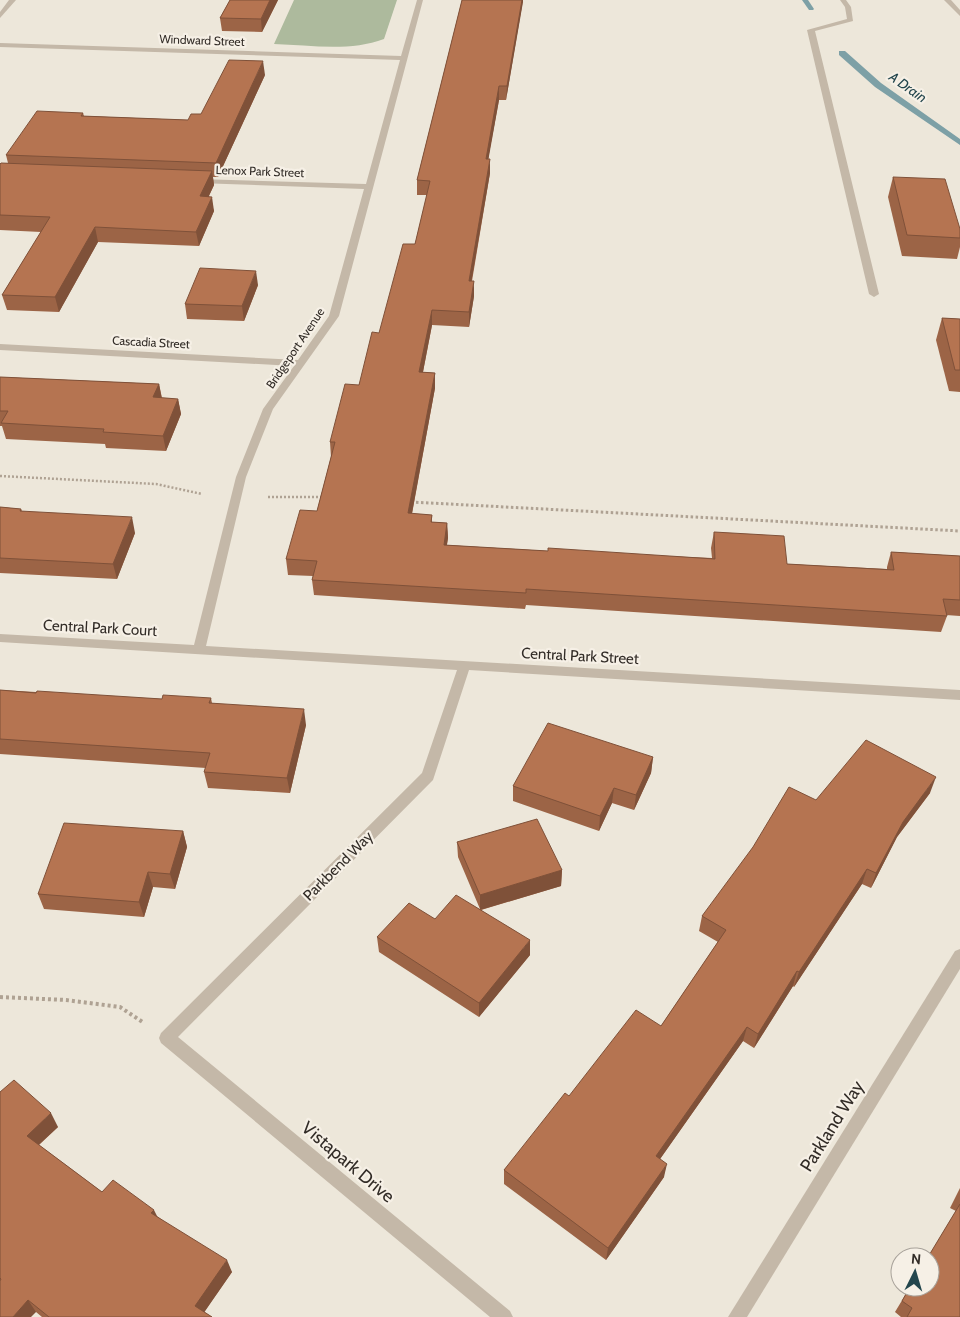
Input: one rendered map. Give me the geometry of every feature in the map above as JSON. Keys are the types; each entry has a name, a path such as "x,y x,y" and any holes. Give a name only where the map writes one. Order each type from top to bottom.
{"street":[{"path":"0,16 13,0"},
{"name":"Bridgeport Avenue","path":"199,650 241,477 268,409 334,316 420,0"},
{"path":"843,0 848,7 851,20 811,30 874,294"},
{"path":"947,0 960,14"},
{"name":"Windward Street","path":"0,45 404,58"},
{"name":"Lenox Park Street","path":"190,180 369,187"},
{"name":"Cascadia Street","path":"0,347 301,362"},
{"name":"Central Park Court","path":"0,638 199,650"},
{"name":"Central Park Street","path":"199,650 960,695"},
{"name":"Parkbend Way","path":"167,1038 428,776 465,666"},
{"name":"Parkland Way","path":"737,1317 960,956"},
{"name":"Vistapark Drive","path":"167,1038 504,1317"}],"path":[{"path":"0,476 156,484 202,494"},
{"path":"268,497 334,498"},
{"path":"404,502 960,531"},
{"path":"0,997 66,1000 120,1007 167,1038"}],"green space":[{"path":"294,0 397,0 384,39 344,47 274,44"}],"building":[{"path":"230,0 270,0 261,19 220,18"},
{"path":"462,0 522,0 507,86 499,86 486,159 490,159 469,281 474,281 469,312 432,310 419,372 435,373 408,513 432,515 431,522 447,523 444,545 548,551 548,548 715,559 714,532 784,536 787,564 894,570 891,552 960,556 960,600 943,599 947,616 526,589 526,593 312,580 317,561 286,559 300,510 317,511 335,442 330,442 345,384 359,385 372,332 379,333 403,244 415,244 430,181 417,180"},
{"path":"229,60 263,61 216,163 6,155 37,111 83,113 81,116 188,120 191,114 201,114"},
{"path":"1,163 212,171 200,196 212,197 196,232 95,227 55,297 2,295 50,217 0,215"},
{"path":"893,177 945,179 960,229 960,238 907,235"},
{"path":"200,268 256,271 242,306 185,304"},
{"path":"942,318 960,319 960,370 955,370"},
{"path":"0,377 159,384 153,397 178,399 163,436 103,432 104,429 1,423 8,411 0,411"},
{"path":"0,507 21,509 20,511 132,517 113,564 0,558"},
{"path":"0,690 162,699 163,695 211,698 209,703 304,709 287,778 204,772 210,753 0,739"},
{"path":"548,723 653,757 636,795 614,788 600,816 513,786"},
{"path":"866,740 936,777 903,822 876,873 867,869 799,972 797,971 758,1034 747,1027 656,1156 667,1164 608,1248 504,1170 565,1093 569,1096 636,1010 661,1026 726,930 702,916 753,847 789,787 816,800"},
{"path":"537,819 562,870 480,895 457,842"},
{"path":"64,823 183,831 170,874 148,872 139,902 38,894"},
{"path":"456,895 530,940 479,1003 377,937 409,903 435,919"},
{"path":"14,1080 51,1113 27,1136 102,1192 113,1180 154,1210 151,1213 227,1260 195,1306 212,1317 49,1317 28,1300 13,1317 0,1317 0,1092"},
{"path":"960,1204 960,1317 907,1317 912,1308 902,1301 904,1297 940,1297 940,1247 934,1247"}],"waterway":[{"name":"A Drain","path":"805,0 811,9"},
{"name":"A Drain","path":"842,53 878,85 960,143"}]}
